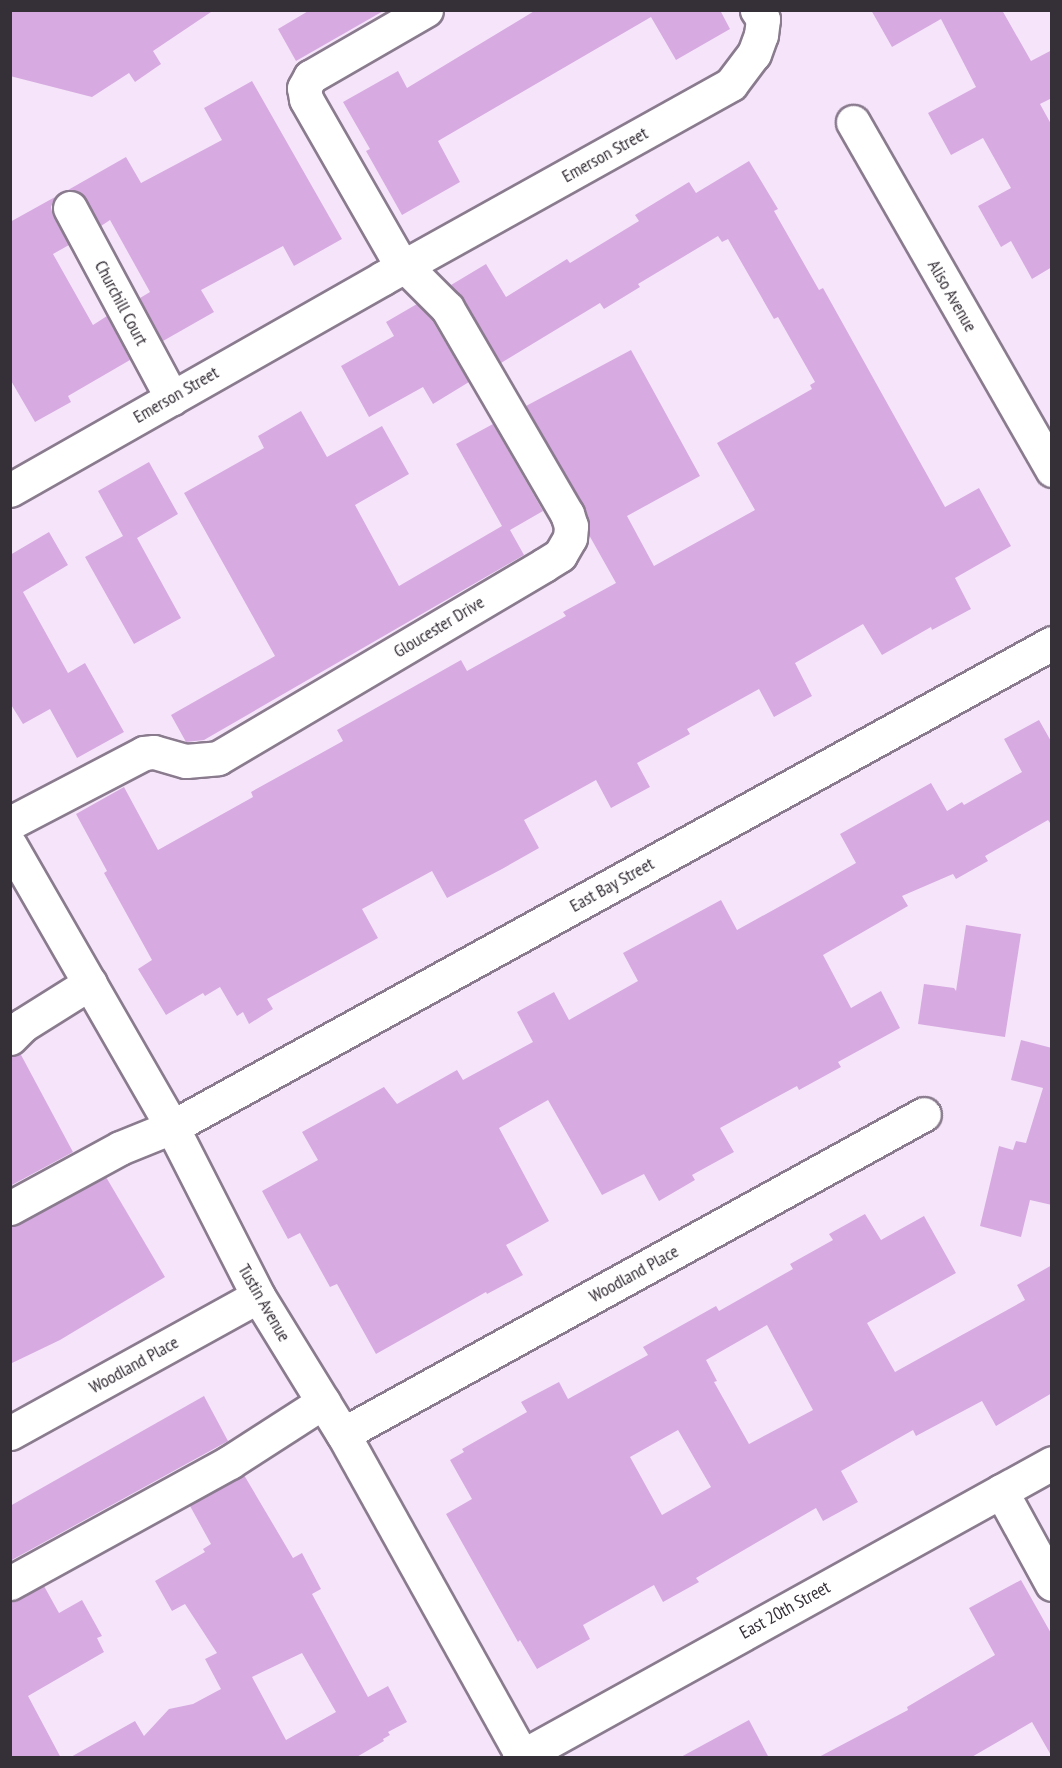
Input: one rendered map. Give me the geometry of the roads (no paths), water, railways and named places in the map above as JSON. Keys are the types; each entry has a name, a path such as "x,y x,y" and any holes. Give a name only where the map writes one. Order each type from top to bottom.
{"street":[{"path":"394,272 388,243 312,110 304,88 310,77 426,10"},
{"name":"Emerson Street","path":"10,490 730,84 754,54 761,35 762,20 757,10"},
{"name":"Aliso Avenue","path":"853,122 1052,470"},
{"name":"Churchill Court","path":"70,208 172,398"},
{"name":"Gloucester Drive","path":"10,823 144,753 154,752 186,761 218,758 560,555 570,538 571,526 567,514 447,308 394,272"},
{"name":"East Bay Street","path":"10,1208 120,1148 172,1127 1052,643"},
{"name":"Tustin Avenue","path":"10,845 172,1127 258,1296 343,1434 521,1757"},
{"path":"10,1038 23,1025 90,983"},
{"name":"Woodland Place","path":"343,1434 924,1114"},
{"name":"Woodland Place","path":"10,1433 258,1296"},
{"path":"10,1583 230,1462 323,1402"},
{"name":"East 20th Street","path":"521,1757 1052,1463"},
{"path":"1001,1491 1052,1584"}]}
